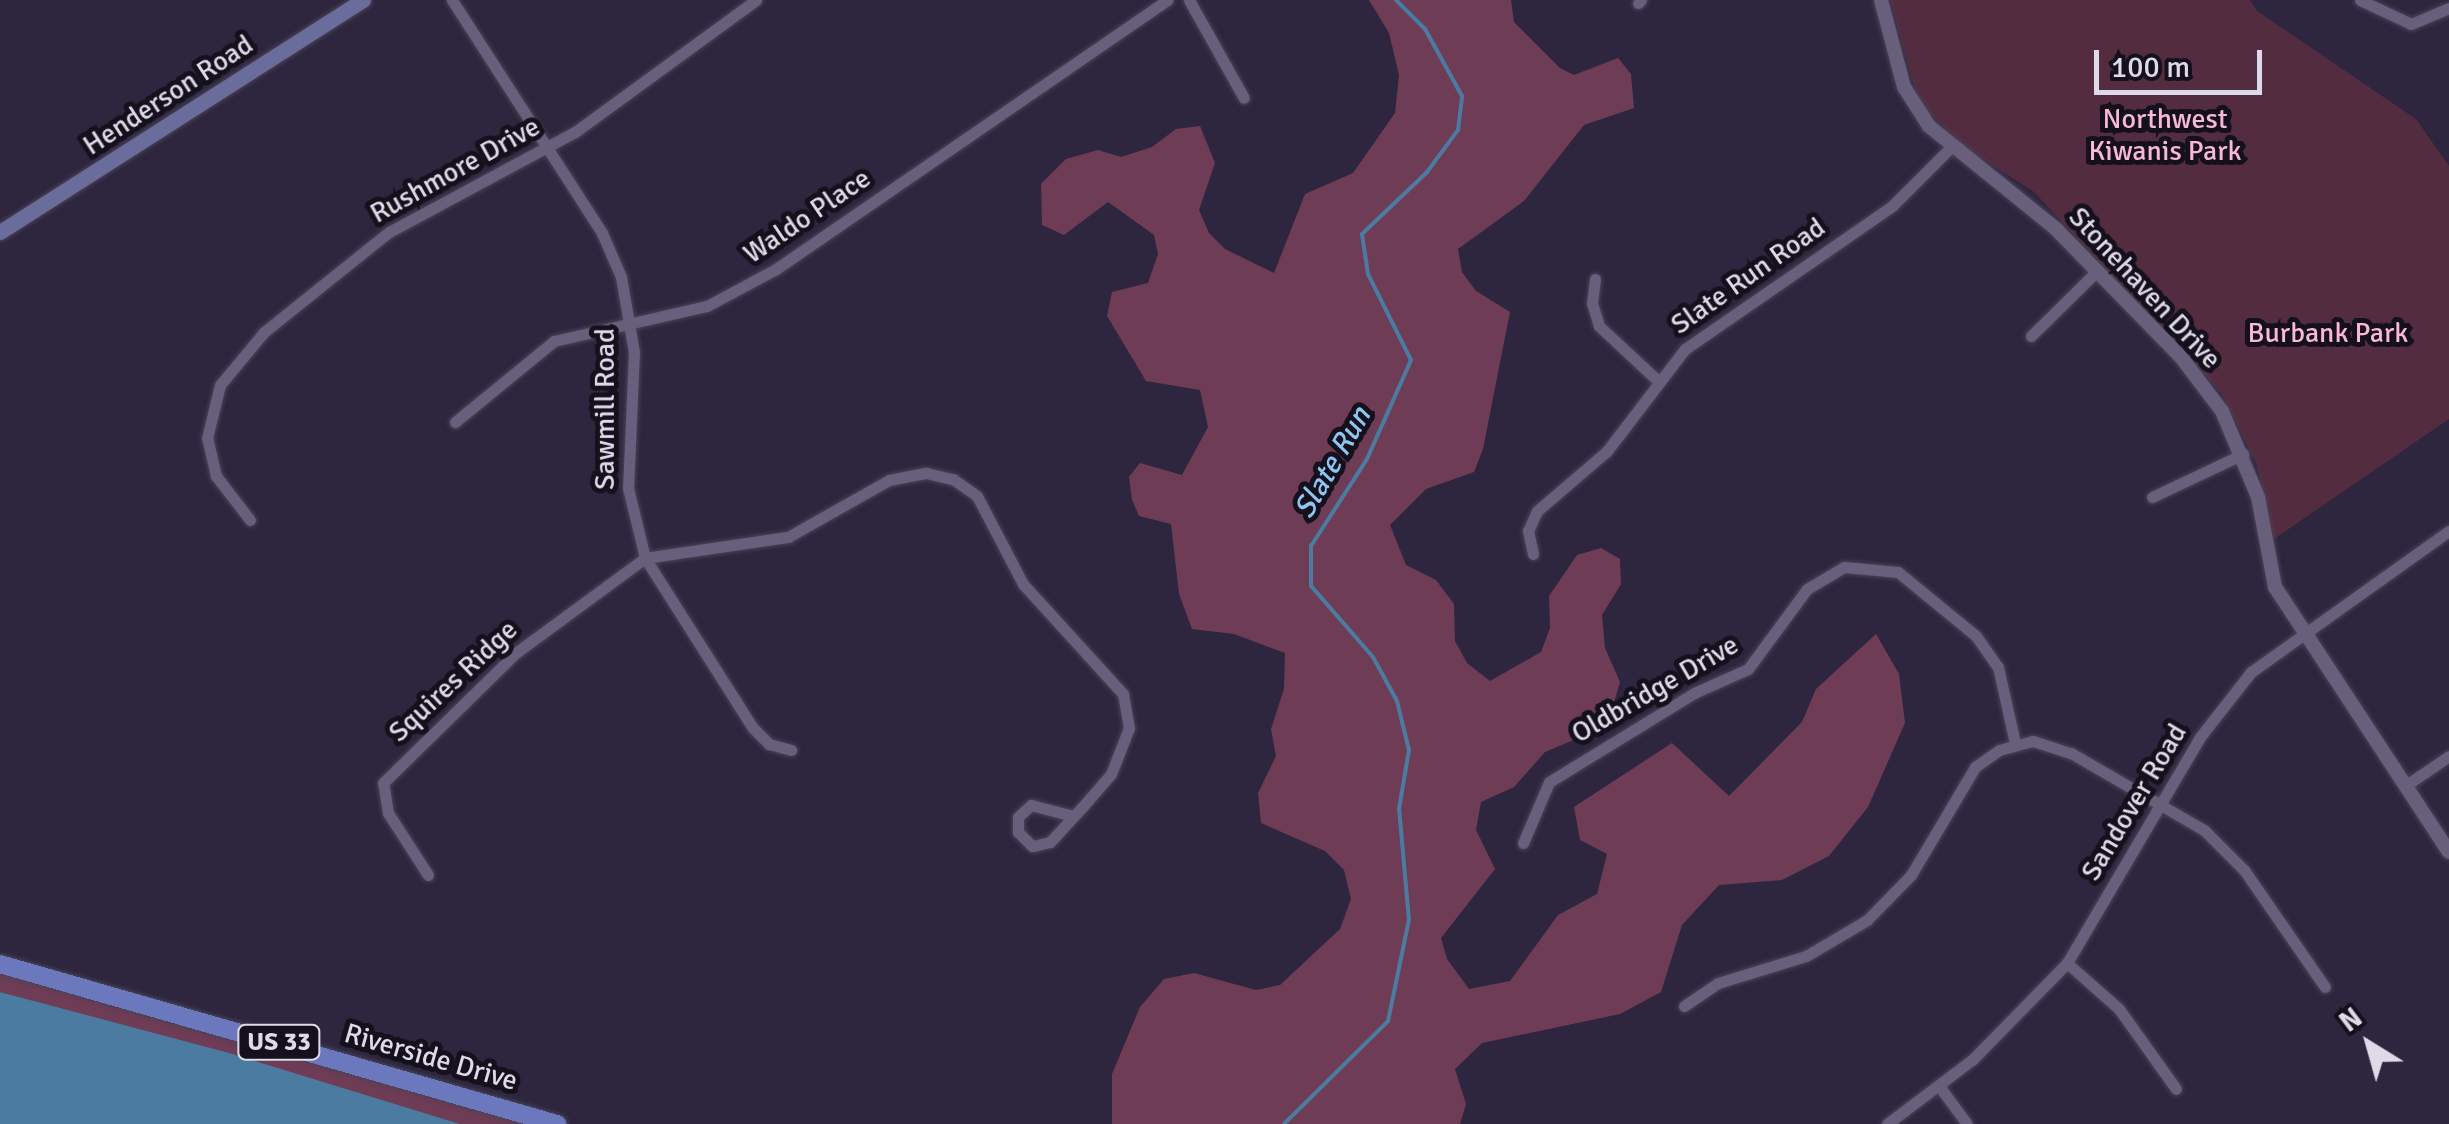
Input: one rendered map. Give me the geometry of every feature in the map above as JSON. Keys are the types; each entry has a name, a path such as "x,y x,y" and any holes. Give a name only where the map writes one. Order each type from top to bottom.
{"main road":[{"name":"Henderson Road","path":"0,232 363,0"},
{"name":"Riverside Drive","path":"0,964 556,1124"}],"street":[{"name":"Sawmill Road","path":"452,0 612,254 630,322 628,488 645,558 753,728 768,744 791,750"},
{"name":"Rushmore Drive","path":"250,520 216,476 207,438 220,384 233,364 292,305 389,232 548,148 625,99 756,0"},
{"name":"Waldo Place","path":"455,422 554,341 707,306 776,269 1168,0"},
{"path":"1188,0 1244,98"},
{"name":"Stonehaven Drive","path":"1881,0 1904,87 1950,148 2026,201 2194,372 2243,454 2258,497 2270,574 2301,633 2449,852"},
{"path":"2360,0 2411,24 2449,8"},
{"name":"Slate Run Road","path":"1533,554 1528,531 1537,511 1607,451 1656,378 1685,349 1914,188 1950,148"},
{"path":"2032,336 2097,271"},
{"path":"1595,280 1592,303 1599,326 1656,378"},
{"path":"2152,497 2243,454"},
{"path":"645,558 788,537 903,476 938,474 965,486 1023,584 1050,619 1110,674 1126,703 1129,728 1120,758 1073,816 1041,846 1027,844 1018,832 1018,818 1031,805 1073,816"},
{"name":"Sandover Road","path":"1887,1124 1939,1086 2067,963 2161,803 2250,672 2449,531"},
{"name":"Squires Ridge","path":"428,876 388,813 384,784 517,652 645,558"},
{"name":"Oldbridge Drive","path":"1523,843 1550,782 1694,693 1748,668 1807,589 1844,567 1898,572 1976,636 1998,667 2016,743"},
{"path":"1684,1006 1718,983 1806,956 1867,920 1911,875 1975,766 2016,743 2052,745 2204,830 2244,870 2325,988"},
{"path":"2405,786 2449,756"},
{"path":"2067,963 2119,1009 2176,1089"},
{"path":"1939,1086 1967,1124"}],"green space":[{"path":"1890,0 2250,0 2257,11 2416,119 2449,166 2449,419 2274,539 2257,465 2222,394 2034,192 1966,148 1930,114 1917,96"}],"shaded area":[{"path":"1369,0 1511,0 1514,22 1560,68 1574,75 1618,58 1631,74 1634,108 1584,125 1524,201 1458,249 1462,272 1476,291 1510,312 1483,449 1474,472 1426,489 1390,525 1406,565 1436,580 1454,604 1455,641 1467,663 1490,681 1541,652 1550,628 1549,596 1577,555 1601,548 1620,559 1621,584 1602,615 1605,648 1620,682 1607,726 1545,752 1514,787 1481,802 1476,830 1495,869 1441,938 1447,959 1469,989 1510,981 1558,915 1597,894 1607,854 1580,840 1574,807 1672,743 1729,796 1802,722 1816,689 1876,634 1899,674 1905,723 1868,807 1829,856 1782,880 1719,885 1682,925 1661,992 1620,1014 1482,1043 1455,1069 1466,1104 1460,1124 1112,1124 1112,1074 1140,1007 1164,979 1194,973 1256,990 1280,985 1340,929 1351,899 1344,870 1325,851 1261,823 1258,793 1276,756 1271,729 1284,689 1285,653 1234,634 1192,629 1179,594 1171,524 1139,516 1132,500 1129,477 1140,463 1182,475 1208,427 1200,390 1146,381 1107,316 1112,292 1148,283 1158,254 1154,235 1108,202 1064,235 1042,225 1041,184 1066,159 1098,150 1121,157 1152,147 1176,129 1200,126 1215,163 1199,210 1209,233 1225,249 1274,273 1305,194 1353,173 1395,113 1399,75 1389,33"},
{"path":"0,973 530,1124 460,1124 0,992"}],"water":[{"path":"0,992 229,1053 460,1124 0,1124"}],"waterway":[{"name":"Slate Run","path":"1284,1124 1388,1021 1409,920 1399,809 1409,750 1397,701 1373,657 1311,586 1311,546 1367,459 1411,360 1368,274 1362,234 1427,172 1458,130 1462,96 1425,29 1396,0"}],"park label":[{"name":"Northwest Kiwanis Park","path":"2165,135"},
{"name":"Burbank Park","path":"2328,333"}]}
